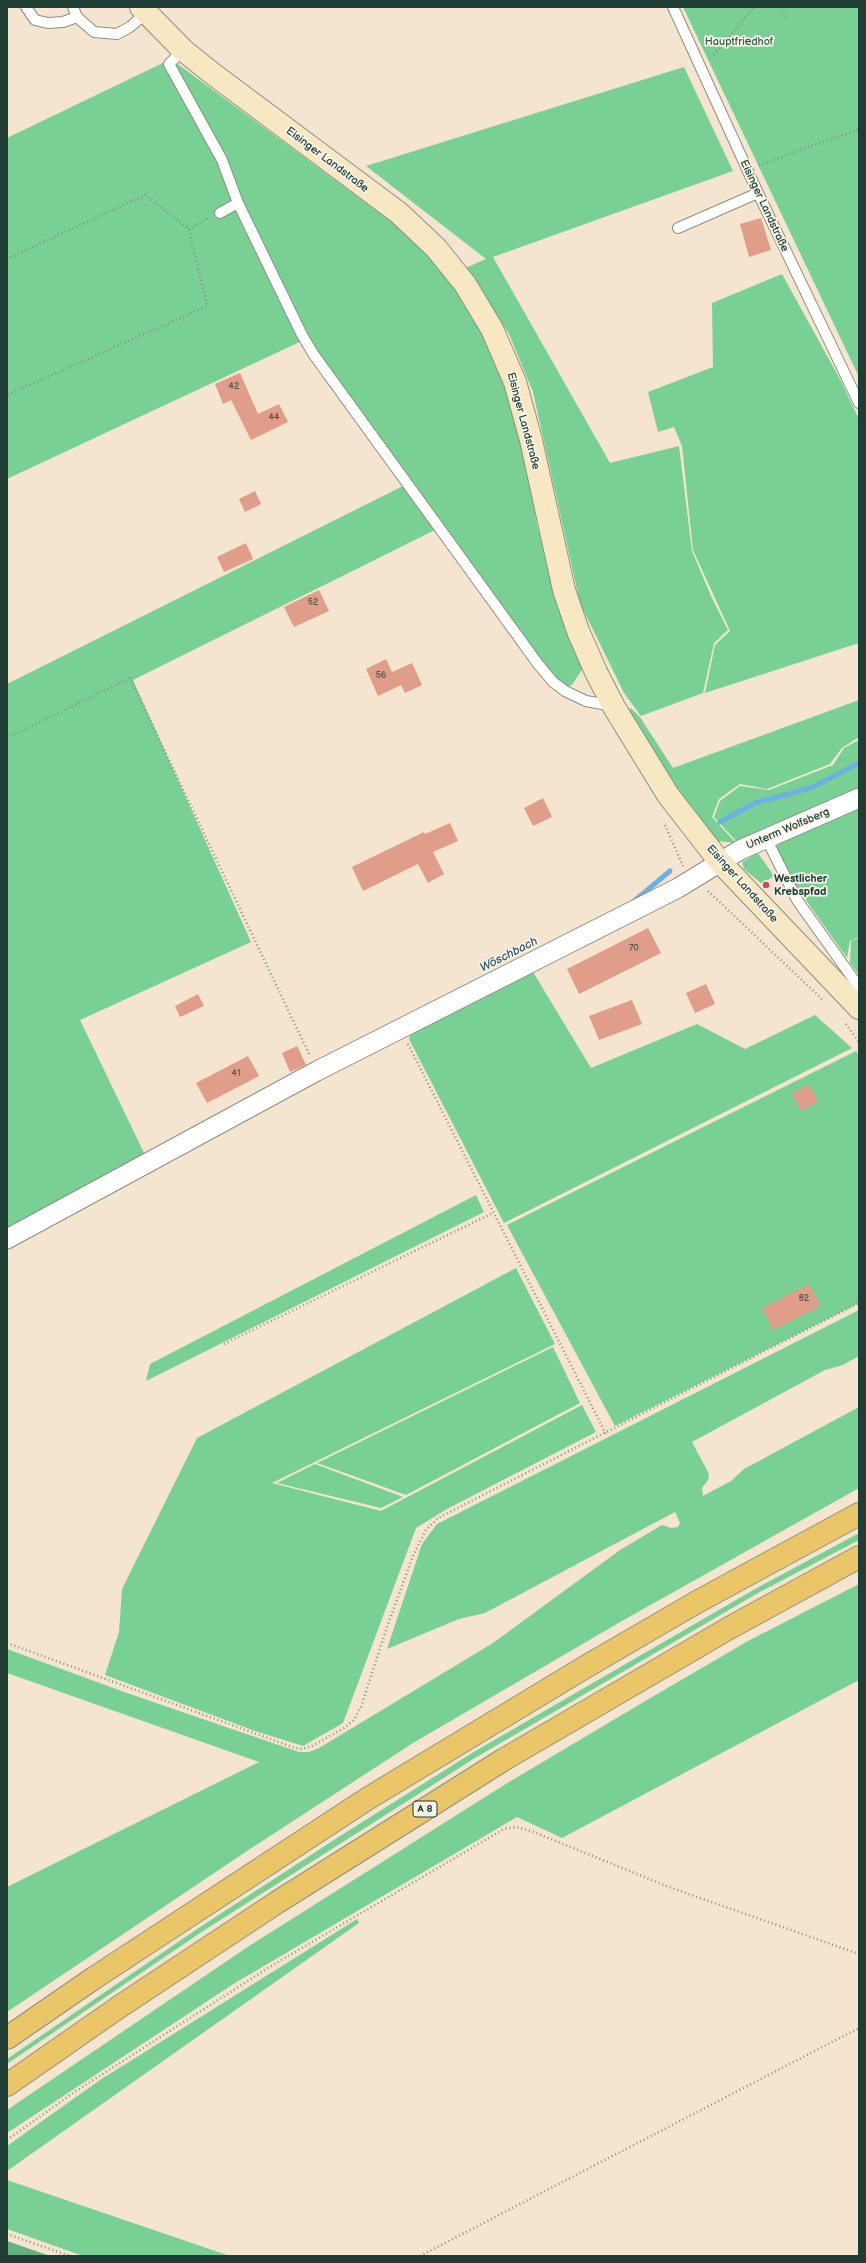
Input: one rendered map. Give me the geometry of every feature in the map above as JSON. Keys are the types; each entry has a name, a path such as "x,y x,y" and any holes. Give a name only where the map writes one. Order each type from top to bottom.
{"highway":[{"path":"7,2038 120,1961 368,1799 587,1666 697,1602 859,1514"},
{"name":"A 8","path":"7,2085 119,2007 276,1903 476,1777 615,1693 859,1557"}],"main road":[{"name":"Eisinger Landstraße","path":"142,8 183,50 398,213 436,248 465,284 492,328 515,382 531,440 564,590 587,652 614,706 668,795 720,862 851,1014"}],"street":[{"name":"Unterm Wolfsberg","path":"7,1239 317,1071 401,1030 678,888 740,850 859,798"}],"lane":[{"path":"26,7 35,20 48,23 63,22 75,12 94,32 117,34 130,27 138,20 142,8"},
{"name":"Eisinger Landstraße","path":"673,7 758,193 859,403"},
{"path":"183,50 169,64 222,160 238,203 314,355 538,664 553,682 565,691 586,700 614,706"},
{"path":"678,228 758,193"},
{"path":"220,213 238,203"},
{"path":"766,838 797,900 859,988"}],"path":[{"path":"714,55 754,7"},
{"path":"780,7 788,20"},
{"path":"747,169 859,129"},
{"path":"7,259 144,195 189,229 207,306 7,395"},
{"path":"189,229 220,213"},
{"path":"7,738 130,678 317,1071"},
{"path":"694,878 826,1003"},
{"path":"851,1014 859,1042"},
{"path":"401,1030 606,1434"},
{"path":"224,1344 493,1213"},
{"path":"7,1643 295,1748 302,1749 312,1746 344,1728 353,1721 361,1707 413,1556 420,1539 431,1524 446,1513 606,1434 859,1303"},
{"path":"7,2140 73,2093 268,1968 504,1829 516,1827 531,1831 669,1887 859,1954"},
{"path":"420,2256 859,2028"},
{"path":"7,2234 70,2256"}],"green space":[{"name":"Hauptfriedhof","path":"683,7 859,7 859,377 720,85"},
{"path":"171,59 393,223 428,253 456,286 482,329 508,388 522,440 537,525 554,589 583,668 572,685 567,687 554,681 306,339 7,479 7,138"},
{"path":"684,67 733,171 493,257 610,463 679,446 692,551 711,596 728,630 714,643 703,693 641,716 624,693 580,603 533,392 509,334 465,268 486,259 366,166"},
{"path":"782,274 841,381 859,419 859,643 705,693 715,645 730,631 693,550 682,446 674,427 658,432 648,392 713,367 712,303"},
{"path":"405,485 437,529 133,680 251,942 80,1020 147,1159 7,1233 7,684"},
{"path":"859,700 859,737 842,748 830,764 767,789 740,784 719,799 712,817 736,843 716,841 671,787 624,711 631,708 640,717 673,768"},
{"path":"859,740 859,789 736,841 714,817 720,801 740,786 769,790 833,765 844,748"},
{"path":"859,807 859,937 850,941 847,958 793,882 776,847 785,838"},
{"path":"758,853 774,876 762,884 744,869 742,862"},
{"path":"859,938 859,975 850,963 851,941"},
{"path":"533,972 591,1068 697,1024 745,1049 815,1015 852,1048 504,1223 409,1039 411,1033"},
{"path":"856,1051 859,1056 859,1303 615,1426 507,1225"},
{"path":"476,1195 484,1212 146,1381 150,1364"},
{"path":"516,1268 555,1344 272,1483 381,1511 582,1405 596,1432 447,1509 416,1528 343,1723 303,1746 255,1731 105,1675 119,1632 122,1589 197,1438"},
{"path":"859,1310 859,1356 843,1365 825,1370 692,1442 709,1474 708,1480 702,1488 703,1496 731,1481 744,1469 859,1407 859,1488 622,1621 413,1743 247,1851 7,2012 7,1887 259,1762 7,1673 7,1649 127,1693 299,1752 309,1752 319,1748 493,1643 620,1550 662,1525 671,1528 678,1527 680,1523 675,1512 485,1613 459,1619 387,1649 422,1544 437,1524"},
{"path":"553,1347 580,1403 406,1495 317,1463"},
{"path":"315,1464 403,1497 381,1508 277,1483"},
{"path":"859,1533 859,1540 758,1593 475,1758 203,1931 7,2064 7,2059 200,1927 472,1753 755,1589"},
{"path":"859,1584 859,1680 562,1838 517,1817 235,1983 7,2133 7,2110 249,1946 509,1782 647,1700 748,1641"},
{"path":"357,1919 359,1923 7,2171 7,2146 100,2080"},
{"path":"7,2180 230,2256 83,2256 7,2229"},
{"path":"7,2241 50,2256 7,2256"}],"building":[{"path":"761,218 771,250 749,257 740,224"},
{"path":"240,373 258,414 279,404 288,422 251,440 231,400 223,404 215,384"},
{"path":"255,491 261,504 245,512 239,499"},
{"path":"246,543 253,559 224,572 217,557"},
{"path":"319,590 329,611 294,627 284,607"},
{"path":"386,659 392,672 412,663 422,685 405,693 401,685 378,696 366,669"},
{"path":"543,798 552,817 533,826 524,808"},
{"path":"450,823 458,841 433,852 444,874 428,883 418,864 363,891 352,867 424,832 425,834"},
{"path":"648,928 661,953 579,994 567,969"},
{"path":"706,984 715,1004 695,1013 686,993"},
{"path":"198,994 204,1006 180,1017 175,1006"},
{"path":"632,1000 642,1024 599,1040 589,1016"},
{"path":"297,1046 306,1065 290,1072 282,1053"},
{"path":"248,1056 259,1076 207,1103 196,1083"},
{"path":"809,1085 818,1102 801,1111 792,1093"},
{"path":"809,1284 821,1306 773,1330 762,1308"}],"waterway":[{"name":"Wöschbach","path":"720,822 755,803 811,788 859,763"},
{"name":"Wöschbach","path":"633,902 670,871"}],"place":[{"name":"Westlicher Krebspfad","path":"766,885"}]}
